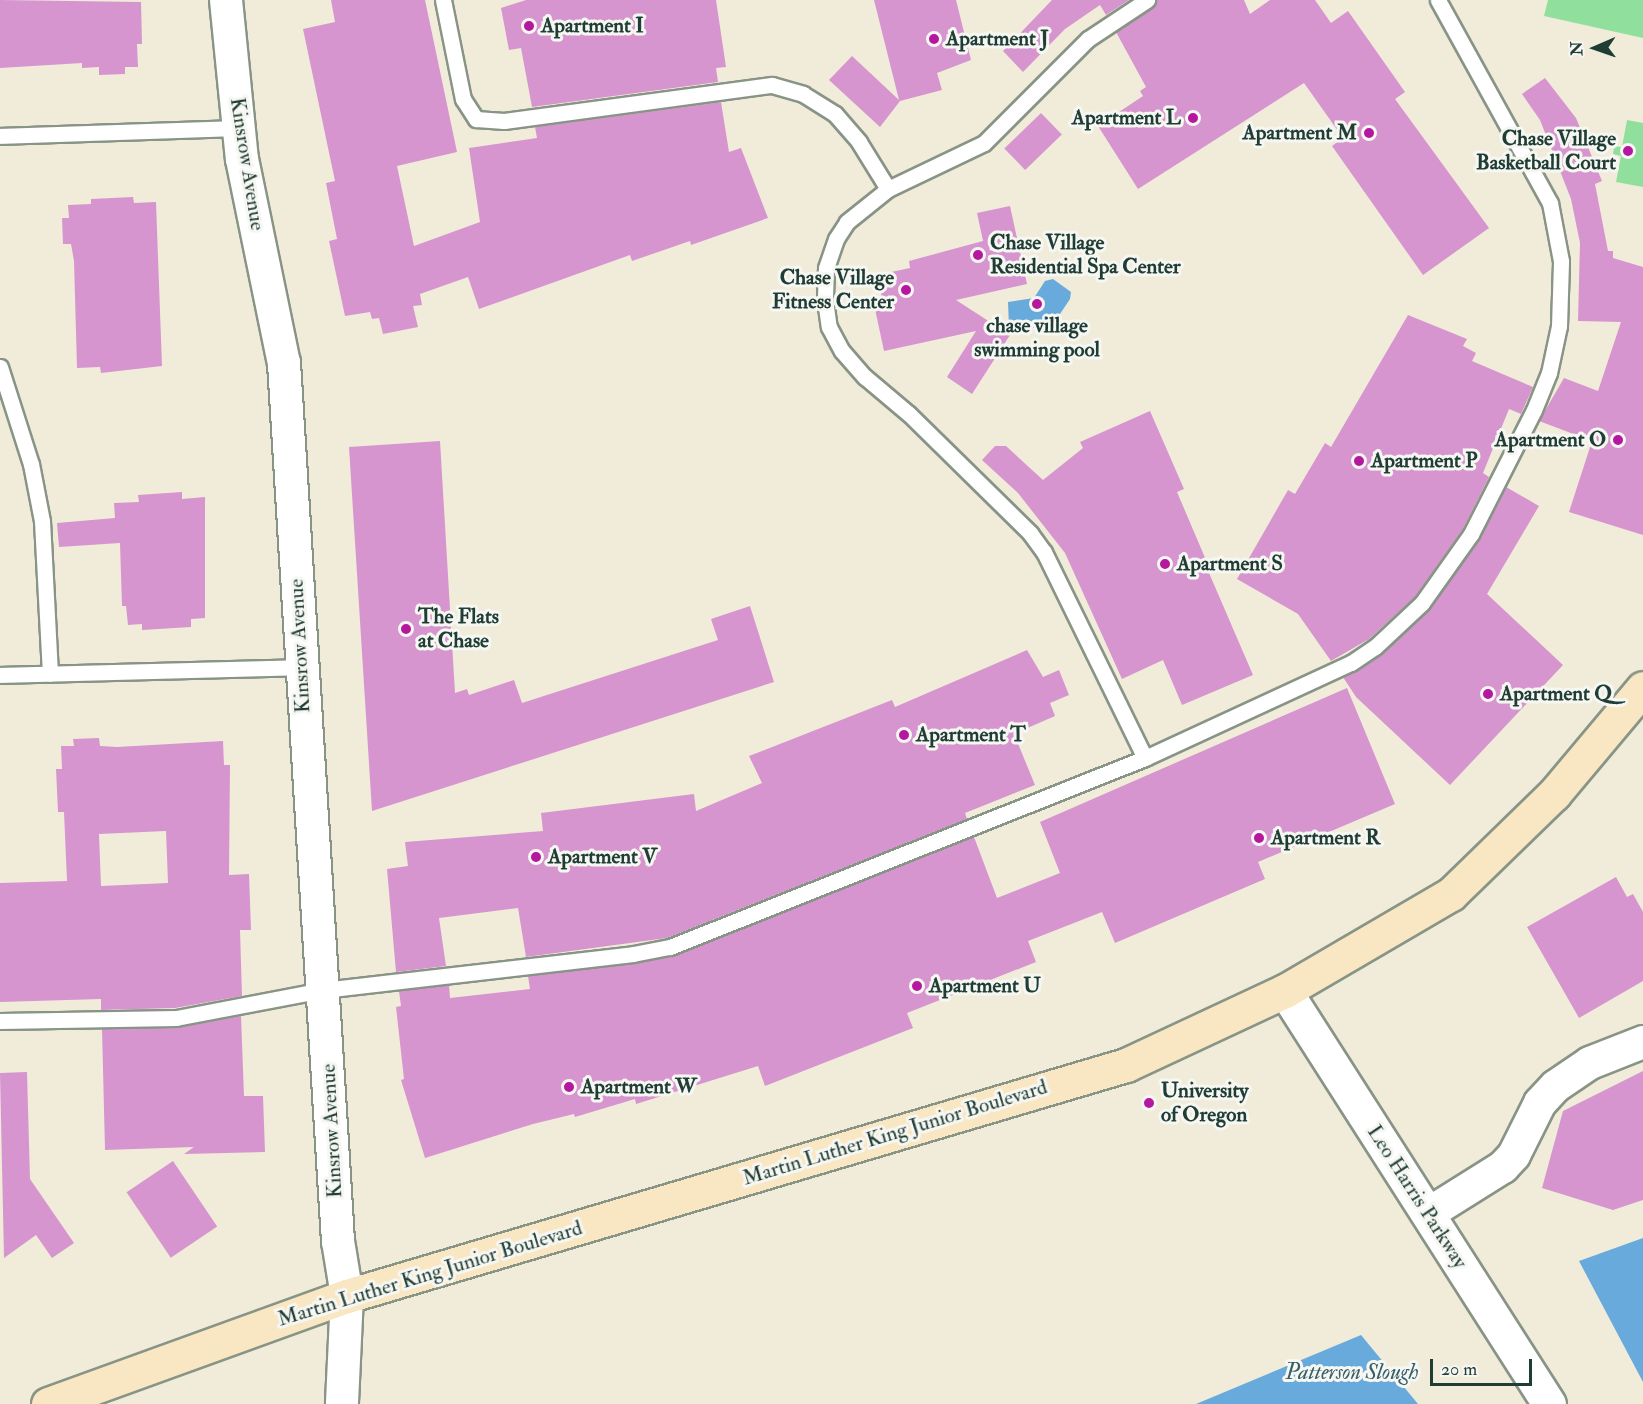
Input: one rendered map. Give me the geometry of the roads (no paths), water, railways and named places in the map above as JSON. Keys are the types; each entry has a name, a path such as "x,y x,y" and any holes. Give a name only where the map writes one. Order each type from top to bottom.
{"main road":[{"name":"Martin Luther King Junior Boulevard","path":"48,1404 346,1296 1126,1065 1284,991 1451,894 1554,794 1643,688"}],"street":[{"name":"Kinsrow Avenue","path":"226,0 238,128 284,363 300,667 338,1241 346,1296 342,1404"},
{"name":"Leo Harris Parkway","path":"1284,991 1549,1404"},
{"path":"1428,1214 1503,1167 1514,1155 1540,1103 1556,1086 1590,1063 1643,1042"}],"lane":[{"path":"443,0 463,99 476,119 504,121 772,85 803,94 835,114 859,142 888,189"},
{"path":"1145,758 1044,552 1030,533 909,414 865,377 842,351 829,327 825,300 826,268 836,239 847,222 888,189 984,143 1088,39 1147,0"},
{"path":"0,1021 176,1018 323,990 633,954 670,946 1145,758 1351,663 1399,628 1445,575 1471,534 1514,453 1545,382 1559,326 1562,292 1553,215 1541,180 1438,0"},
{"path":"0,136 238,128"},
{"path":"0,367 31,464 42,521 50,674"},
{"path":"0,675 300,667"}],"water":[{"name":"chase village swimming pool","path":"1053,279 1071,292 1070,299 1054,323 1016,332 1009,328 1008,302 1034,298 1045,281"},
{"path":"1643,1238 1643,1382 1579,1261"},
{"name":"Patterson Slough","path":"1361,1335 1418,1404 1196,1404"}],"place":[{"name":"Apartment I","path":"529,26"},
{"name":"Apartment J","path":"934,39"},
{"name":"Apartment L","path":"1193,118"},
{"name":"Apartment M","path":"1369,133"},
{"name":"Chase Village Basketball Court","path":"1628,151"},
{"name":"Chase Village Residential Spa Center","path":"978,255"},
{"name":"Chase Village Fitness Center","path":"906,290"},
{"name":"chase village swimming pool","path":"1037,304"},
{"name":"Apartment O","path":"1618,440"},
{"name":"Apartment P","path":"1359,461"},
{"name":"Apartment S","path":"1165,564"},
{"name":"The Flats at Chase","path":"406,629"},
{"name":"Apartment Q","path":"1488,694"},
{"name":"Apartment T","path":"904,735"},
{"name":"Apartment R","path":"1259,838"},
{"name":"Apartment V","path":"536,857"},
{"name":"Apartment U","path":"917,986"},
{"name":"Apartment W","path":"569,1087"},
{"name":"University of Oregon","path":"1149,1103"}]}
